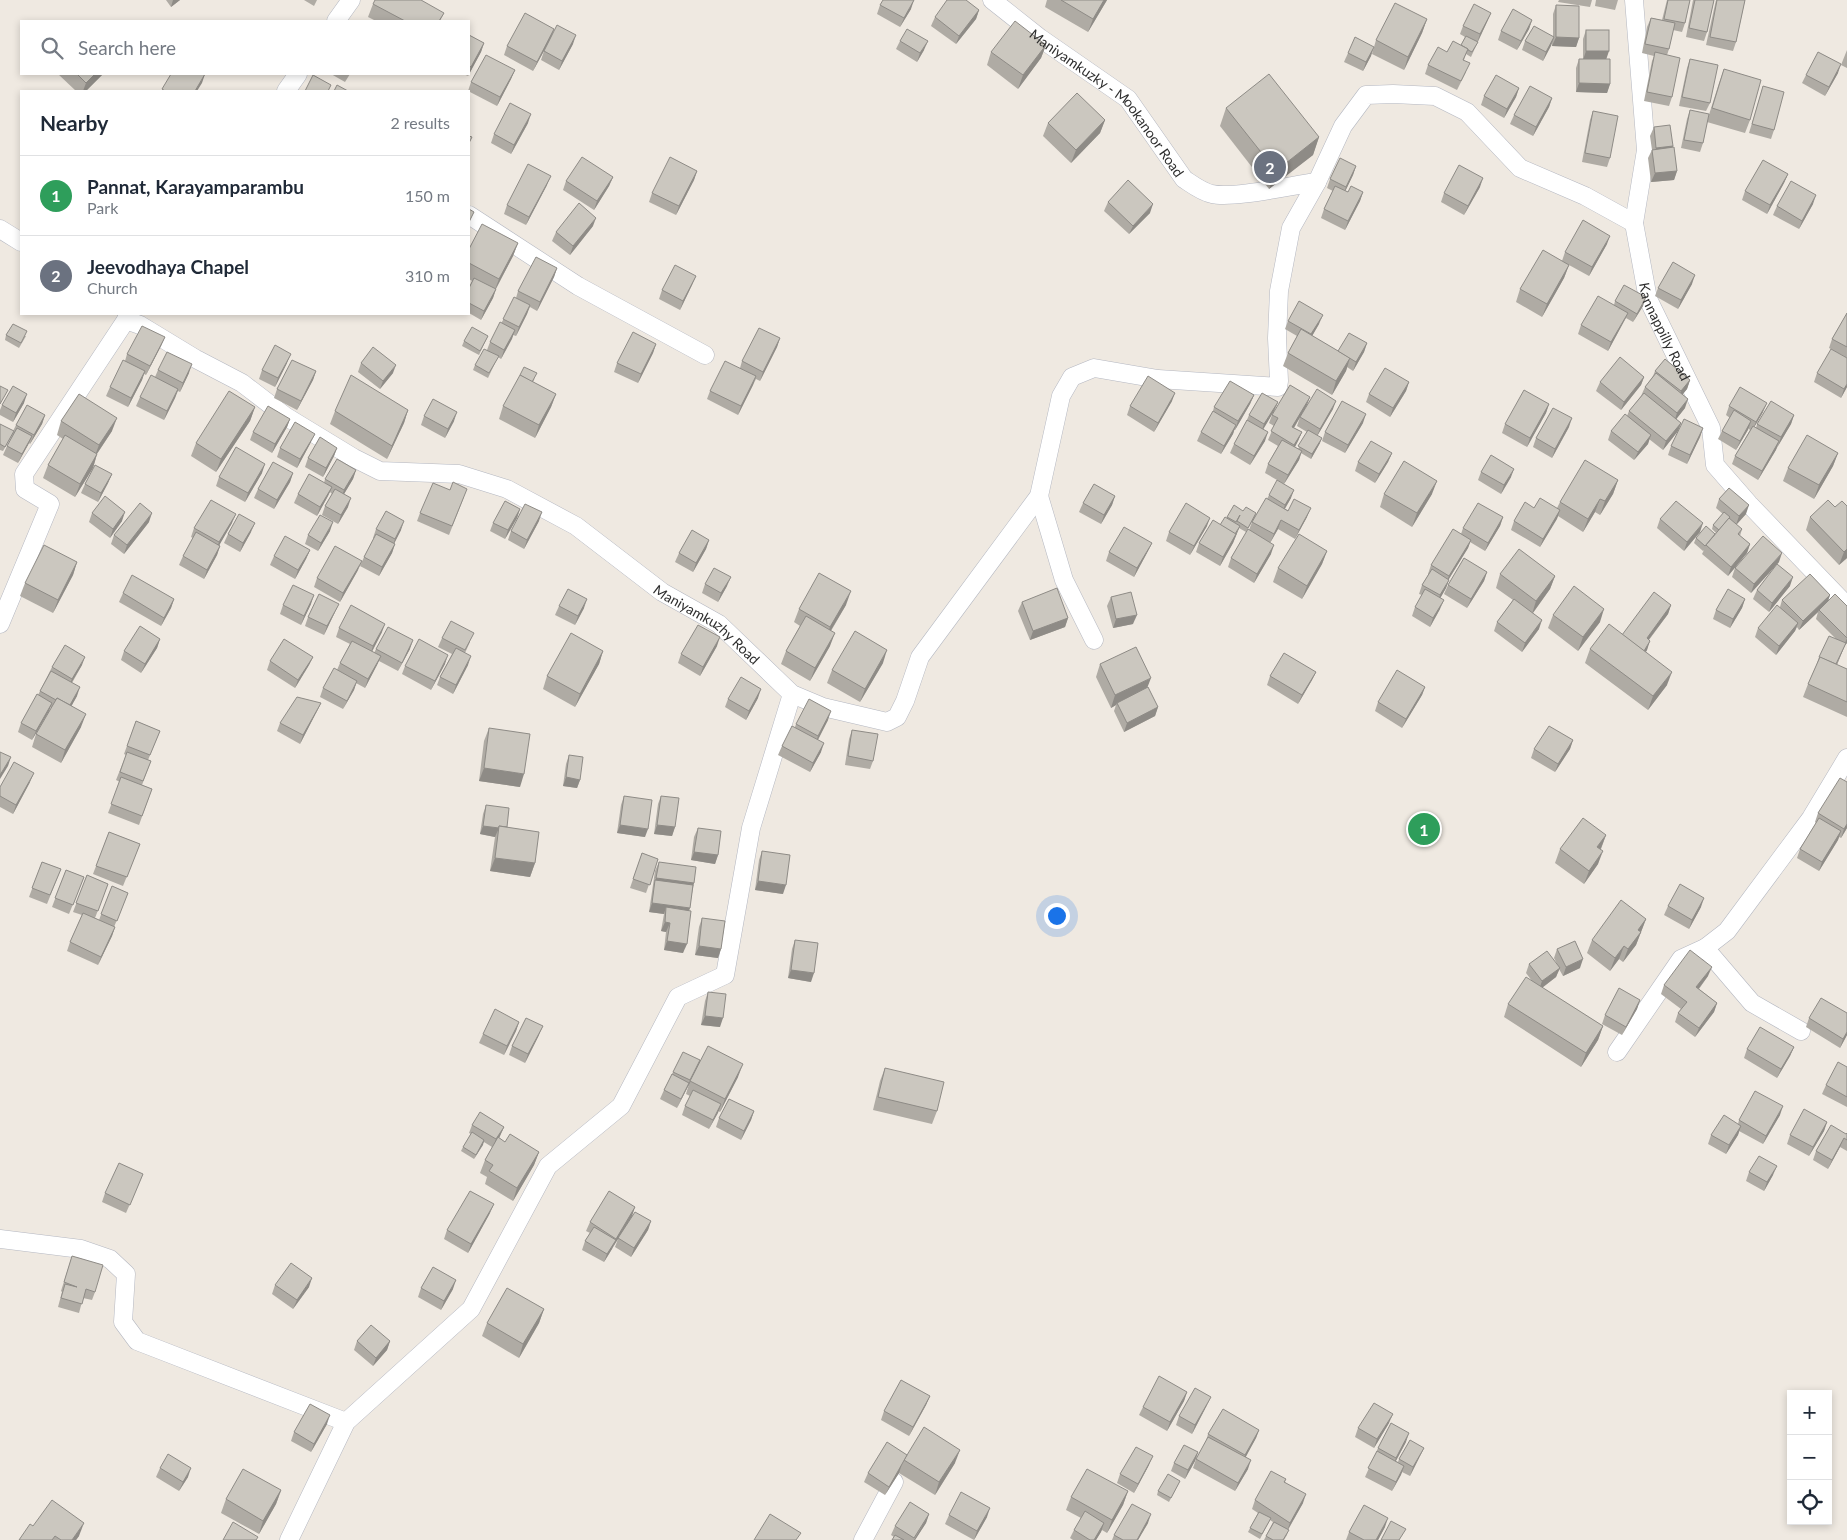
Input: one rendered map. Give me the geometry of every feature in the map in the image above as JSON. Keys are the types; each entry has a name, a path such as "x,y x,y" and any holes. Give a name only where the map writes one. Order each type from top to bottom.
{"street":[{"path":"337,20 351,0"},
{"name":"Maniyamkuzky - Mookanoor Road","path":"992,0 1040,38 1128,99 1184,179 1197,188 1213,194 1228,194 1317,182"},
{"name":"Kannappilly Road","path":"1634,0 1646,150 1634,223 1648,299 1711,428 1715,465 1749,504 1847,606"},
{"path":"287,90 297,75"},
{"path":"1094,640 1064,580 1039,496 1061,396 1072,377 1094,368 1158,379 1278,387 1280,381 1277,338 1279,291 1290,228 1317,182 1343,126 1366,95 1435,96 1467,112 1520,168 1585,196 1634,223"},
{"path":"470,216 578,286 705,355"},
{"path":"0,229 20,241"},
{"path":"0,624 50,504 25,489 24,474 127,317"},
{"name":"Maniyamkuzhy Road","path":"127,317 196,359 242,383 285,416 354,458 380,470 459,474 507,489 576,526 662,592 719,624 792,694 823,706 888,722 897,717 905,701 920,657 1039,496"},
{"path":"289,1540 346,1422 471,1309 548,1166 621,1106 678,997 725,975 751,828 792,694"},
{"path":"1617,1052 1681,959 1716,941 1733,923 1811,818 1847,758"},
{"path":"1705,948 1752,1002 1801,1031"},
{"path":"0,1239 82,1249 110,1259 126,1274 123,1322 137,1341 346,1422"},
{"path":"863,1540 894,1482"}],"building":[{"path":"375,0 421,0 444,13 440,20 403,20 373,4"},
{"path":"883,0 914,0 904,18 880,5"},
{"path":"947,0 966,0 979,10 959,36 935,17"},
{"path":"1061,0 1104,0 1093,19"},
{"path":"1668,0 1690,0 1685,23 1664,19"},
{"path":"1695,0 1714,0 1707,32 1689,28"},
{"path":"1717,0 1745,0 1736,42 1710,37"},
{"path":"1395,3 1427,19 1408,57 1376,40"},
{"path":"1474,4 1491,13 1480,34 1463,26"},
{"path":"1556,5 1579,6 1579,38 1556,37"},
{"path":"1513,9 1532,20 1521,41 1501,31"},
{"path":"525,13 554,29 537,62 507,46"},
{"path":"1651,18 1675,23 1669,49 1645,44"},
{"path":"1015,21 1046,45 1023,75 991,52"},
{"path":"557,25 576,35 562,61 544,51"},
{"path":"1534,26 1554,37 1546,52 1525,41"},
{"path":"907,29 928,41 920,53 900,41"},
{"path":"1586,30 1609,30 1609,51 1586,51"},
{"path":"470,36 484,43 470,66"},
{"path":"1466,36 1478,42 1472,52 1461,45"},
{"path":"1355,37 1374,47 1366,62 1348,53"},
{"path":"1453,41 1468,49 1463,60 1470,63 1461,81 1428,65 1438,47 1447,52"},
{"path":"1655,52 1680,58 1672,97 1647,92"},
{"path":"1818,52 1841,64 1829,87 1806,75"},
{"path":"486,55 515,70 500,97 471,82"},
{"path":"1579,59 1610,59 1610,84 1579,83"},
{"path":"1690,59 1718,65 1710,103 1682,97"},
{"path":"1724,69 1761,80 1750,120 1712,108"},
{"path":"1269,74 1319,137 1276,171 1226,108"},
{"path":"78,75 94,75 86,83"},
{"path":"170,75 204,75 196,90 162,89"},
{"path":"313,75 331,85 328,90 306,90"},
{"path":"1496,75 1519,88 1507,109 1484,96"},
{"path":"337,85 346,90 334,90"},
{"path":"1530,86 1552,98 1536,127 1514,115"},
{"path":"1763,86 1784,92 1774,130 1752,124"},
{"path":"1077,93 1105,120 1076,150 1048,123"},
{"path":"510,103 531,114 514,145 494,134"},
{"path":"1690,110 1709,114 1703,143 1684,140"},
{"path":"1593,111 1618,116 1610,158 1585,153"},
{"path":"1670,125 1673,146 1656,148 1654,127"},
{"path":"1674,147 1677,171 1655,173 1652,150"},
{"path":"582,157 613,177 597,201 566,181"},
{"path":"670,157 697,171 679,206 652,193"},
{"path":"1340,158 1356,166 1346,187 1330,179"},
{"path":"1763,160 1788,174 1770,205 1745,191"},
{"path":"528,164 551,176 529,217 507,205"},
{"path":"1459,165 1483,178 1468,206 1444,193"},
{"path":"1128,180 1153,204 1133,226 1108,202"},
{"path":"1791,181 1816,195 1802,221 1777,206"},
{"path":"1335,186 1348,192 1351,186 1363,192 1348,221 1324,209"},
{"path":"579,203 596,218 573,246 556,232"},
{"path":"470,210 474,212 470,220"},
{"path":"1583,220 1610,236 1592,267 1565,252"},
{"path":"482,224 518,243 499,279 470,264 470,247"},
{"path":"1543,250 1569,265 1547,304 1520,289"},
{"path":"536,257 557,268 540,302 518,291"},
{"path":"1673,262 1695,275 1681,300 1658,288"},
{"path":"675,265 696,276 683,301 662,290"},
{"path":"474,278 496,289 484,311 470,304 470,286"},
{"path":"1624,285 1646,297 1637,314 1615,301"},
{"path":"1598,296 1628,313 1611,342 1581,325"},
{"path":"514,297 530,305 519,327 503,319"},
{"path":"1299,301 1323,315 1311,334 1288,321"},
{"path":"1847,313 1847,347 1832,339"},
{"path":"500,322 515,330 504,350 490,342"},
{"path":"13,324 27,331 21,343 6,335"},
{"path":"142,326 165,337 150,366 127,354"},
{"path":"472,327 488,336 480,351 464,341"},
{"path":"759,328 780,338 763,372 742,361"},
{"path":"1301,329 1350,358 1336,381 1288,353"},
{"path":"633,332 656,344 641,374 617,363"},
{"path":"1349,333 1367,343 1356,362 1338,351"},
{"path":"275,345 291,354 278,378 262,370"},
{"path":"373,347 396,365 383,381 361,363"},
{"path":"484,349 499,356 489,373 475,365"},
{"path":"1831,349 1847,358 1847,384 1844,389 1817,373"},
{"path":"167,352 192,364 183,383 158,370"},
{"path":"1620,357 1644,377 1624,402 1600,382"},
{"path":"1665,359 1690,380 1681,391 1655,371"},
{"path":"123,360 145,371 131,398 110,387"},
{"path":"292,360 316,371 301,401 277,389"},
{"path":"725,361 756,376 741,406 710,391"},
{"path":"524,367 537,373 532,382 520,375"},
{"path":"1385,368 1409,382 1393,408 1369,394"},
{"path":"1656,373 1688,399 1677,413 1645,387"},
{"path":"151,375 178,389 167,411 140,397"},
{"path":"351,375 408,410 392,446 335,411"},
{"path":"520,375 556,394 539,425 503,406"},
{"path":"1148,376 1175,393 1158,423 1130,406"},
{"path":"1230,381 1254,395 1238,421 1214,407"},
{"path":"1290,385 1310,397 1292,427 1302,432 1294,445 1271,431 1278,418 1272,415"},
{"path":"0,386 8,390 0,404"},
{"path":"13,386 27,394 16,413 2,405"},
{"path":"1740,387 1767,403 1756,422 1729,406"},
{"path":"1317,389 1336,401 1320,429 1300,417"},
{"path":"1524,390 1549,404 1530,438 1505,424"},
{"path":"229,391 255,407 221,459 196,443"},
{"path":"1262,393 1278,402 1264,424 1249,415"},
{"path":"1644,393 1681,423 1666,441 1629,411"},
{"path":"79,394 117,418 99,445 61,421"},
{"path":"433,399 457,412 448,429 424,416"},
{"path":"1342,401 1366,414 1348,445 1325,432"},
{"path":"1771,401 1794,415 1781,437 1757,424"},
{"path":"27,405 45,415 34,435 16,425"},
{"path":"268,406 290,419 275,444 253,432"},
{"path":"1553,408 1572,418 1555,449 1536,438"},
{"path":"1734,410 1751,421 1740,441 1722,431"},
{"path":"1213,411 1236,425 1224,446 1201,432"},
{"path":"1625,414 1651,435 1638,452 1611,431"},
{"path":"1684,419 1703,428 1690,455 1671,446"},
{"path":"1247,420 1268,432 1254,456 1234,444"},
{"path":"295,422 315,434 300,459 280,448"},
{"path":"0,424 14,431 5,447 0,444"},
{"path":"1753,426 1779,441 1762,471 1735,456"},
{"path":"17,428 32,436 22,454 7,446"},
{"path":"1308,430 1322,438 1312,454 1298,446"},
{"path":"65,435 97,454 80,484 48,465"},
{"path":"1807,435 1838,453 1819,485 1788,468"},
{"path":"320,437 337,448 326,468 308,458"},
{"path":"1282,440 1302,451 1288,475 1268,464"},
{"path":"1371,441 1392,453 1379,474 1358,462"},
{"path":"236,447 265,464 248,493 219,477"},
{"path":"1491,455 1514,469 1504,485 1481,472"},
{"path":"337,459 356,470 344,490 325,479"},
{"path":"1585,460 1618,480 1605,501 1600,499 1588,519 1560,502"},
{"path":"1404,461 1437,481 1417,513 1384,494"},
{"path":"273,462 293,473 277,500 258,489"},
{"path":"95,465 112,474 101,493 85,484"},
{"path":"309,474 332,487 320,507 298,494"},
{"path":"1277,480 1294,490 1285,505 1269,495"},
{"path":"453,482 467,489 452,526 420,513 433,483 450,490"},
{"path":"1094,484 1115,496 1104,515 1083,503"},
{"path":"1729,488 1749,505 1739,516 1719,499"},
{"path":"335,489 351,498 341,515 325,506"},
{"path":"105,496 125,512 113,529 92,513"},
{"path":"1266,498 1288,511 1294,499 1311,508 1299,530 1281,520 1274,534 1252,522"},
{"path":"1540,498 1560,510 1543,539 1514,521 1525,502 1534,508"},
{"path":"211,500 236,514 219,542 194,528"},
{"path":"1828,500 1835,507 1842,501 1847,506 1847,549 1844,552 1810,517"},
{"path":"505,501 520,509 508,530 493,523"},
{"path":"1676,501 1703,523 1687,542 1660,519"},
{"path":"140,503 152,513 127,545 114,535"},
{"path":"1186,503 1210,518 1194,546 1169,532"},
{"path":"1478,503 1503,517 1488,543 1463,528"},
{"path":"525,504 542,512 527,540 511,531"},
{"path":"1234,505 1243,511 1246,507 1256,513 1248,528 1237,521 1240,515 1236,522 1227,517"},
{"path":"386,511 404,521 395,539 376,529"},
{"path":"1724,512 1730,517 1719,530 1713,525"},
{"path":"239,514 255,523 243,543 228,534"},
{"path":"320,515 333,522 321,543 308,535"},
{"path":"1225,517 1240,526 1235,534 1220,525"},
{"path":"1729,518 1742,529 1738,534 1750,544 1731,567 1706,545"},
{"path":"1213,520 1236,534 1223,557 1199,543"},
{"path":"1706,526 1715,534 1705,546 1696,538"},
{"path":"1124,527 1152,543 1137,568 1109,552"},
{"path":"1248,529 1274,545 1257,574 1231,558"},
{"path":"1453,529 1471,540 1449,576 1431,565"},
{"path":"692,530 709,540 696,563 679,553"},
{"path":"196,532 220,546 207,570 183,556"},
{"path":"376,534 395,544 382,567 364,557"},
{"path":"1299,534 1327,551 1307,586 1278,568"},
{"path":"285,536 310,550 298,570 274,556"},
{"path":"1763,536 1782,553 1754,584 1735,568"},
{"path":"44,545 77,562 58,600 25,583"},
{"path":"335,546 362,561 343,593 317,578"},
{"path":"1519,549 1555,576 1536,601 1500,574"},
{"path":"1464,558 1487,572 1471,599 1448,585"},
{"path":"1777,564 1793,577 1772,603 1757,590"},
{"path":"714,568 731,577 721,593 705,584"},
{"path":"1432,569 1449,580 1440,595 1422,585"},
{"path":"819,573 851,591 830,627 799,609"},
{"path":"1810,574 1830,595 1803,621 1782,600"},
{"path":"132,575 174,599 164,618 123,593"},
{"path":"293,585 314,595 304,616 283,605"},
{"path":"1574,586 1604,609 1583,637 1553,615"},
{"path":"1057,588 1068,618 1033,631 1022,602"},
{"path":"568,589 587,599 578,616 559,606"},
{"path":"1425,589 1444,600 1433,618 1415,607"},
{"path":"1728,589 1745,599 1733,619 1716,610"},
{"path":"1131,592 1137,615 1116,619 1111,597"},
{"path":"1654,592 1671,605 1647,638 1650,641 1644,651 1622,635"},
{"path":"319,594 339,604 327,626 308,617"},
{"path":"1835,594 1847,606 1847,638 1819,610"},
{"path":"1514,599 1542,620 1525,643 1497,622"},
{"path":"351,605 385,624 373,646 339,628"},
{"path":"1777,605 1798,623 1779,646 1758,628"},
{"path":"806,616 835,633 815,668 786,651"},
{"path":"451,621 474,633 465,650 442,638"},
{"path":"1609,624 1672,672 1653,696 1590,649"},
{"path":"698,625 720,637 703,667 681,654"},
{"path":"140,626 160,639 145,664 124,651"},
{"path":"388,627 413,640 402,663 376,649"},
{"path":"855,631 887,650 865,689 832,670"},
{"path":"571,633 603,651 580,694 547,676"},
{"path":"1829,636 1846,643 1836,664 1819,657"},
{"path":"284,639 313,657 298,680 270,661"},
{"path":"419,639 448,655 435,681 405,666"},
{"path":"352,641 381,656 368,679 340,663"},
{"path":"65,645 85,657 72,679 52,667"},
{"path":"1136,647 1151,678 1115,695 1100,664"},
{"path":"456,648 471,656 456,685 440,677"},
{"path":"1284,653 1316,672 1302,695 1270,676"},
{"path":"1820,657 1847,669 1847,702 1808,684"},
{"path":"334,668 357,681 347,701 323,688"},
{"path":"1397,670 1425,687 1406,719 1378,702"},
{"path":"51,671 80,687 70,705 40,691"},
{"path":"741,677 761,689 749,711 728,699"},
{"path":"1148,687 1158,707 1127,723 1117,703"},
{"path":"37,694 52,703 36,731 21,723"},
{"path":"297,697 321,703 303,735 280,723"},
{"path":"57,698 86,714 65,750 36,734"},
{"path":"809,699 831,711 818,736 796,724"},
{"path":"136,721 160,731 150,755 127,746"},
{"path":"792,726 824,743 813,763 782,746"},
{"path":"1549,726 1573,740 1558,764 1534,749"},
{"path":"489,728 530,734 524,774 484,768"},
{"path":"852,730 878,734 873,761 848,756"},
{"path":"0,752 11,757 0,775"},
{"path":"127,752 151,761 143,781 120,772"},
{"path":"569,755 583,757 580,780 566,777"},
{"path":"14,762 34,773 16,805 0,796 0,787"},
{"path":"121,777 152,789 142,816 111,804"},
{"path":"1840,778 1847,782 1847,824 1844,829 1818,813"},
{"path":"624,796 652,800 648,829 620,825"},
{"path":"661,796 679,798 675,827 657,825"},
{"path":"486,805 509,808 507,827 483,826"},
{"path":"1583,818 1606,835 1597,847 1603,851 1589,871 1560,849"},
{"path":"1819,818 1841,831 1822,862 1800,849"},
{"path":"499,826 539,832 535,863 495,858"},
{"path":"698,828 721,831 718,855 694,852"},
{"path":"109,832 140,844 127,877 96,866"},
{"path":"762,851 790,855 786,885 758,881"},
{"path":"642,853 658,859 650,885 633,879"},
{"path":"42,862 61,869 50,895 32,888"},
{"path":"659,862 696,867 694,883 656,878"},
{"path":"66,870 84,877 73,905 55,898"},
{"path":"87,875 108,884 98,911 76,903"},
{"path":"655,880 693,885 690,908 652,903"},
{"path":"1680,884 1704,898 1692,920 1668,906"},
{"path":"112,886 128,893 117,921 101,914"},
{"path":"1621,900 1646,919 1638,930 1641,932 1628,949 1624,946 1615,958 1592,940"},
{"path":"666,907 691,911 687,944 667,941 670,923 665,922"},
{"path":"83,913 115,927 101,957 70,942"},
{"path":"702,918 725,921 721,949 699,946"},
{"path":"795,940 818,943 814,973 791,970"},
{"path":"1575,941 1583,959 1566,967 1557,949"},
{"path":"1690,950 1712,967 1696,987 1717,1003 1699,1028 1678,1013 1687,1002 1664,985"},
{"path":"1547,951 1560,968 1542,981 1529,964"},
{"path":"1526,977 1603,1026 1586,1053 1508,1004"},
{"path":"1619,988 1640,1000 1626,1027 1605,1015"},
{"path":"708,992 726,994 723,1018 705,1016"},
{"path":"1821,998 1847,1013 1847,1032 1843,1039 1809,1018"},
{"path":"495,1009 519,1022 507,1046 483,1034"},
{"path":"526,1018 543,1026 528,1054 512,1046"},
{"path":"1760,1027 1794,1047 1781,1069 1747,1049"},
{"path":"708,1046 743,1064 725,1099 690,1081"},
{"path":"683,1052 700,1060 690,1080 673,1072"},
{"path":"1838,1062 1847,1067 1847,1097 1826,1085"},
{"path":"885,1068 944,1082 937,1111 878,1097"},
{"path":"672,1074 689,1083 681,1099 664,1090"},
{"path":"693,1090 721,1104 713,1120 685,1106"},
{"path":"1755,1091 1783,1106 1766,1136 1739,1120"},
{"path":"729,1099 754,1111 744,1131 719,1118"},
{"path":"1804,1109 1827,1122 1813,1147 1790,1135"},
{"path":"480,1112 504,1127 496,1139 472,1125"},
{"path":"1724,1115 1741,1126 1729,1145 1711,1135"},
{"path":"1831,1125 1847,1133 1847,1140 1844,1138 1832,1160 1816,1151"},
{"path":"472,1132 484,1140 476,1155 463,1147"},
{"path":"510,1134 539,1152 517,1188 489,1171 493,1165 485,1160 498,1137 505,1142"},
{"path":"1759,1156 1777,1166 1767,1182 1749,1172"},
{"path":"119,1163 143,1174 130,1205 105,1193"},
{"path":"470,1191 494,1204 471,1244 447,1230"},
{"path":"609,1191 635,1207 616,1239 590,1222"},
{"path":"635,1212 651,1221 634,1248 618,1238"},
{"path":"594,1227 616,1240 607,1254 585,1241"},
{"path":"72,1256 103,1265 95,1292 86,1289 82,1304 61,1298 65,1284 77,1287 64,1282"},
{"path":"291,1263 312,1278 297,1300 275,1285"},
{"path":"433,1267 456,1280 444,1301 421,1288"},
{"path":"507,1288 544,1309 523,1344 487,1323"},
{"path":"371,1325 390,1341 376,1358 357,1341"},
{"path":"1159,1376 1187,1392 1170,1422 1143,1407"},
{"path":"901,1380 930,1396 913,1427 884,1411"},
{"path":"1195,1388 1211,1397 1195,1425 1179,1416"},
{"path":"1374,1403 1393,1414 1377,1439 1358,1428"},
{"path":"310,1404 330,1415 314,1444 294,1432"},
{"path":"1223,1409 1259,1430 1245,1455 1208,1434"},
{"path":"1391,1423 1409,1433 1396,1458 1378,1448"},
{"path":"924,1427 960,1450 939,1482 904,1460"},
{"path":"1208,1437 1251,1460 1238,1483 1196,1459"},
{"path":"1410,1440 1424,1448 1413,1467 1399,1459"},
{"path":"887,1442 907,1455 889,1487 868,1473"},
{"path":"1184,1445 1198,1452 1188,1470 1174,1463"},
{"path":"1136,1447 1153,1456 1138,1484 1120,1474"},
{"path":"1377,1451 1404,1466 1396,1482 1368,1468"},
{"path":"168,1454 191,1468 183,1482 160,1468"},
{"path":"243,1469 281,1490 263,1521 226,1499"},
{"path":"1087,1469 1128,1491 1112,1520 1071,1497"},
{"path":"1271,1471 1286,1479 1284,1482 1306,1494 1290,1523 1255,1500"},
{"path":"1168,1474 1180,1481 1171,1498 1158,1491"},
{"path":"961,1492 990,1508 977,1531 949,1515"},
{"path":"52,1500 84,1523 72,1540 61,1540 55,1536 52,1540 19,1540 30,1524 33,1526"},
{"path":"910,1502 929,1514 914,1538 895,1526"},
{"path":"1132,1504 1151,1514 1137,1540 1123,1540 1114,1535"},
{"path":"1364,1505 1388,1518 1376,1540 1364,1540 1349,1532"},
{"path":"1085,1511 1104,1523 1094,1540 1090,1540 1074,1530"},
{"path":"1259,1512 1271,1518 1262,1534 1250,1528"},
{"path":"770,1514 801,1533 796,1540 754,1540"},
{"path":"1391,1521 1406,1529 1399,1540 1381,1540"},
{"path":"233,1522 258,1537 256,1540 223,1540"},
{"path":"1274,1522 1289,1530 1283,1540 1273,1540 1266,1536"},
{"path":"895,1535 904,1540 892,1540"}],"place":[{"name":"Jeevodhaya Chapel","path":"1270,167"},
{"name":"Pannat, Karayamparambu","path":"1424,829"}]}
